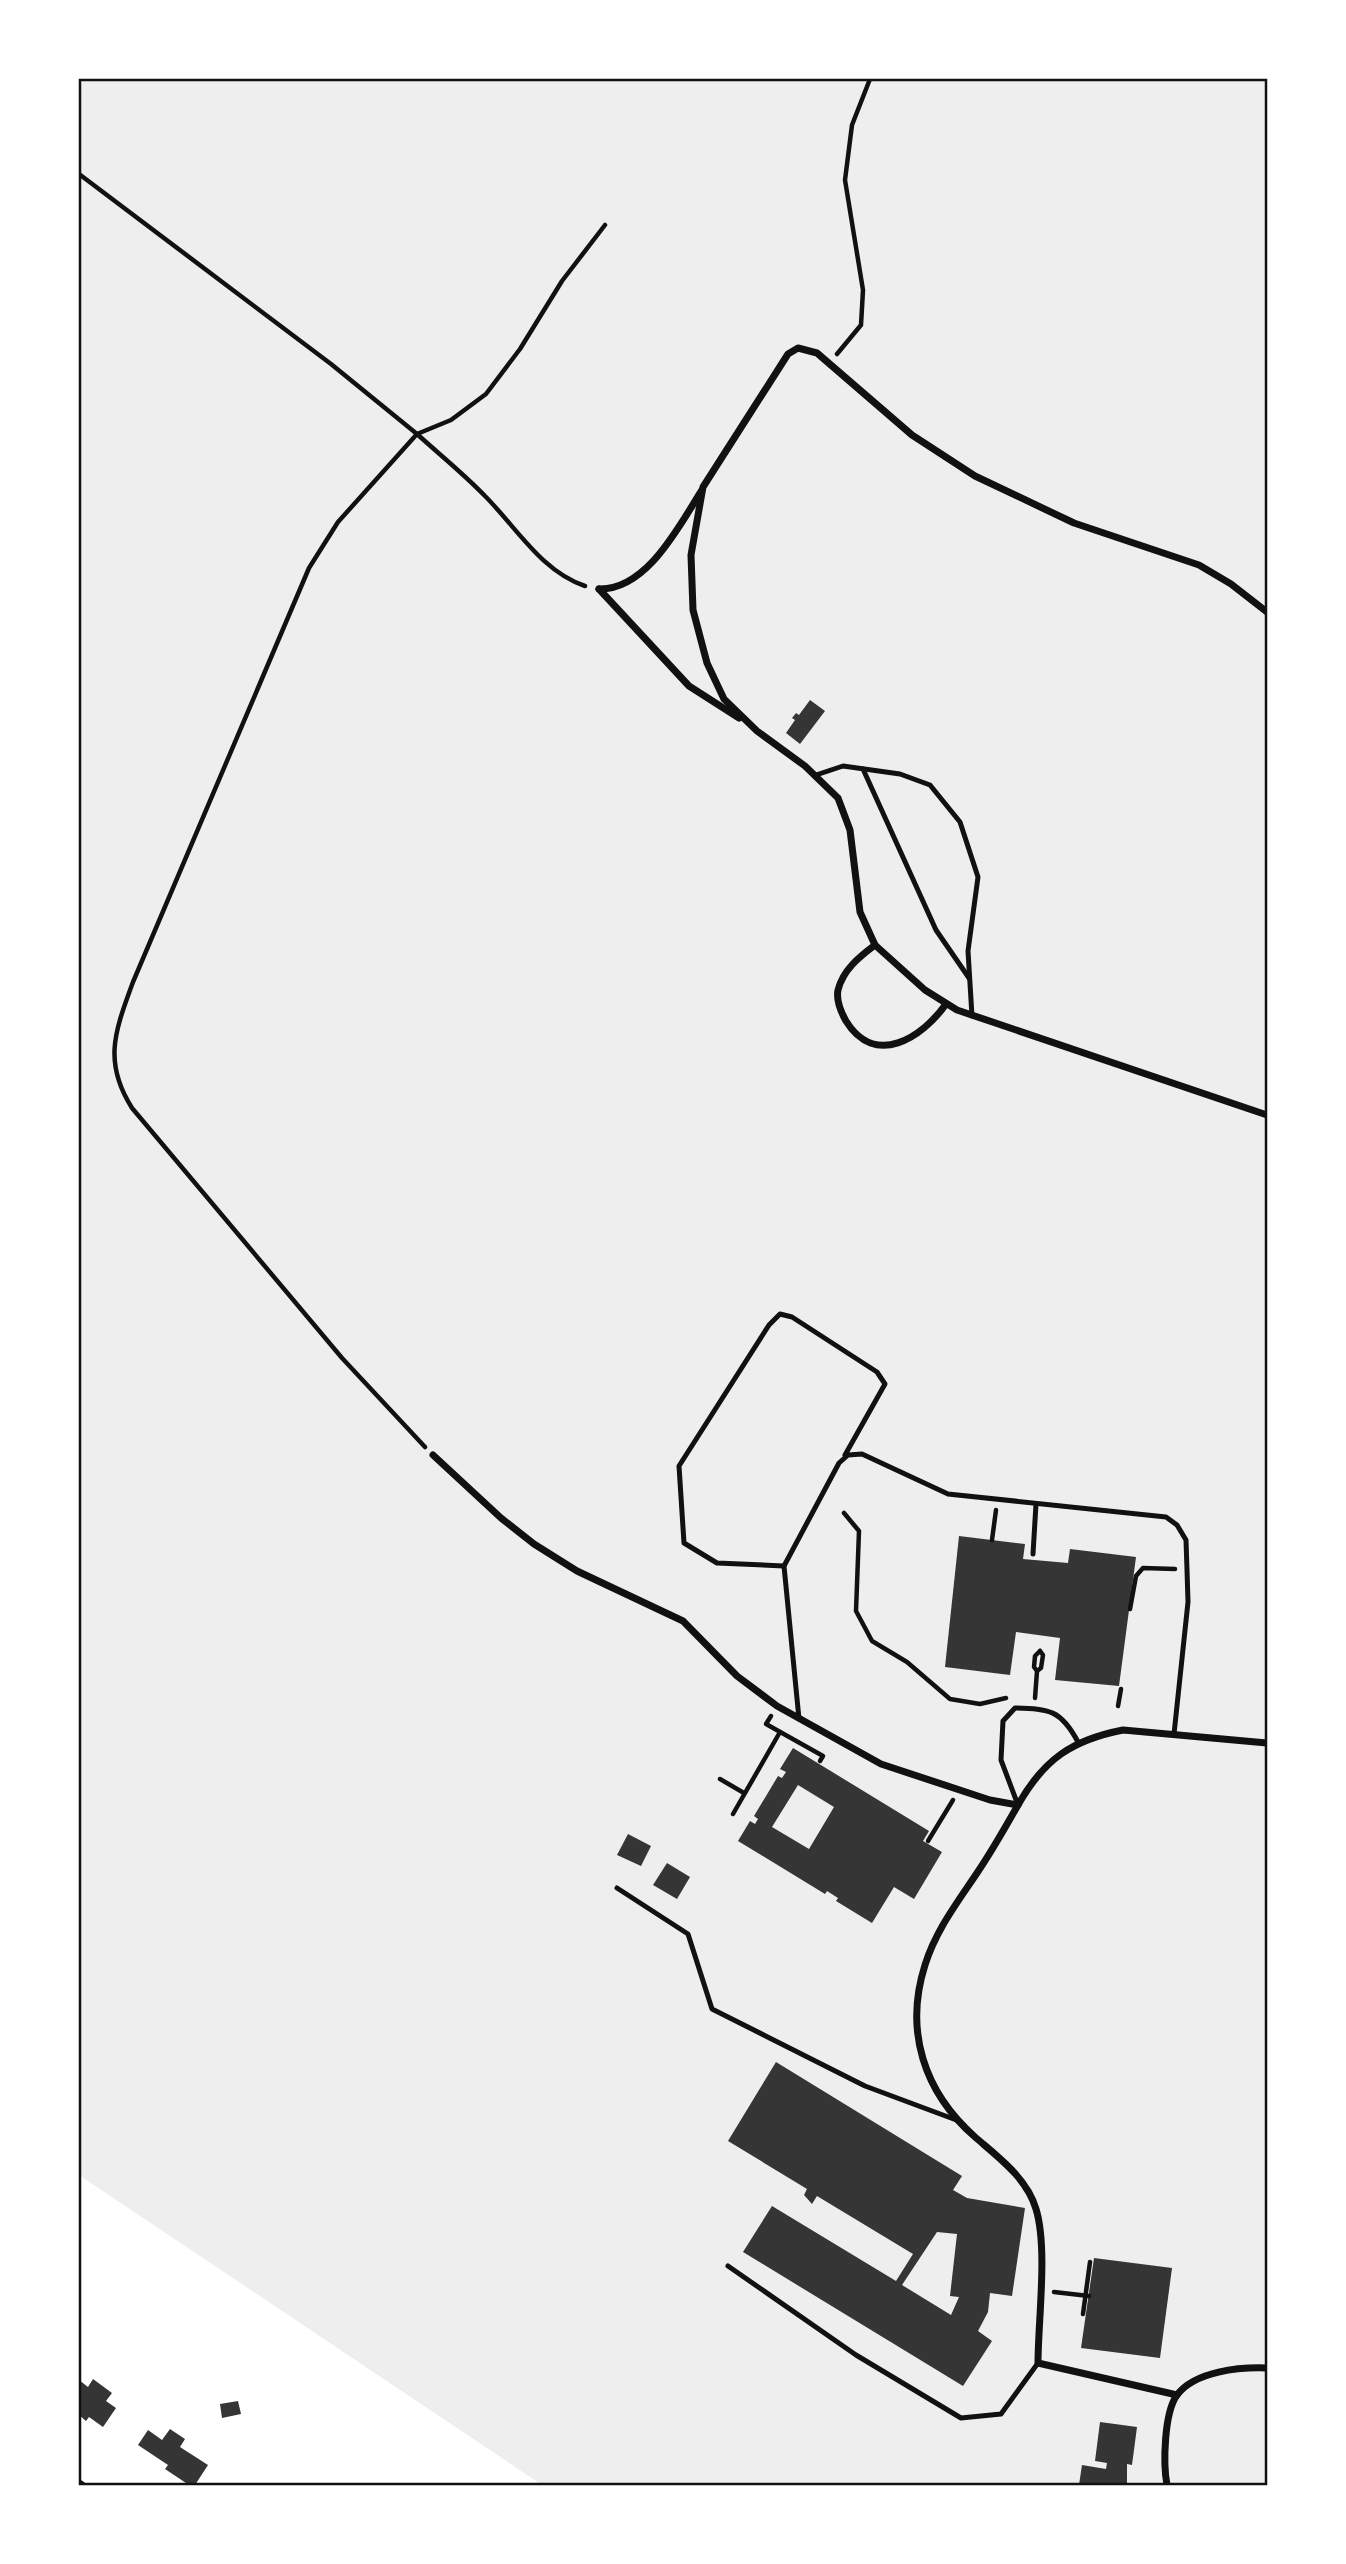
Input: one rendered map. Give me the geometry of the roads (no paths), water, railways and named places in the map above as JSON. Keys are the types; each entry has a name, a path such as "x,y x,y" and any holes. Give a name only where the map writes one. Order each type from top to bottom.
{"street":[{"path":"745,720 713,704 689,686 599,589 629,583 646,569 703,488 785,358 798,348 817,353 912,435 975,476 1074,523 1199,565 1247,595 1267,612"},
{"path":"703,488 691,555 693,610 714,681 724,699 745,720 816,775 838,798 847,819 860,912 875,945 916,984 946,1004 972,1016 1267,1115"},
{"path":"875,945 849,968 837,994 843,1015 859,1036 878,1044 900,1043 930,1024 946,1004"},
{"path":"433,1455 501,1518 534,1544 577,1571 683,1621 729,1669 777,1706 881,1764 990,1800 1018,1805"},
{"path":"1177,2395 1038,2363 1039,2223 1029,2194 1009,2168 959,2122 930,2083 922,2061 916,2013 919,1990 931,1946 944,1921 991,1852 1018,1805 1052,1761 1078,1742 1123,1730 1267,1743"},
{"path":"1167,2485 1166,2439 1171,2408 1177,2395 1191,2383 1211,2375 1230,2370 1267,2368"}],"lane":[{"path":"816,775 843,766 900,774 930,785 960,822 978,877 968,951 972,1016"},
{"path":"863,769 936,930 970,979"},
{"path":"784,1566 717,1563 684,1543 678,1466 769,1325 780,1314 792,1317 877,1373 885,1384 843,1460"},
{"path":"799,1719 784,1566 827,1481 848,1455 862,1454 948,1494 1166,1517 1177,1525 1186,1540 1188,1602 1174,1734"},
{"path":"1033,1554 1036,1504"},
{"path":"1018,1805 1001,1760 1003,1721 1009,1714 1015,1709 1047,1709 1067,1721 1078,1742"},
{"path":"617,1888 688,1934 712,2009 865,2086 959,2122"},
{"path":"728,2266 856,2355 961,2418 1001,2414 1038,2363"}]}
